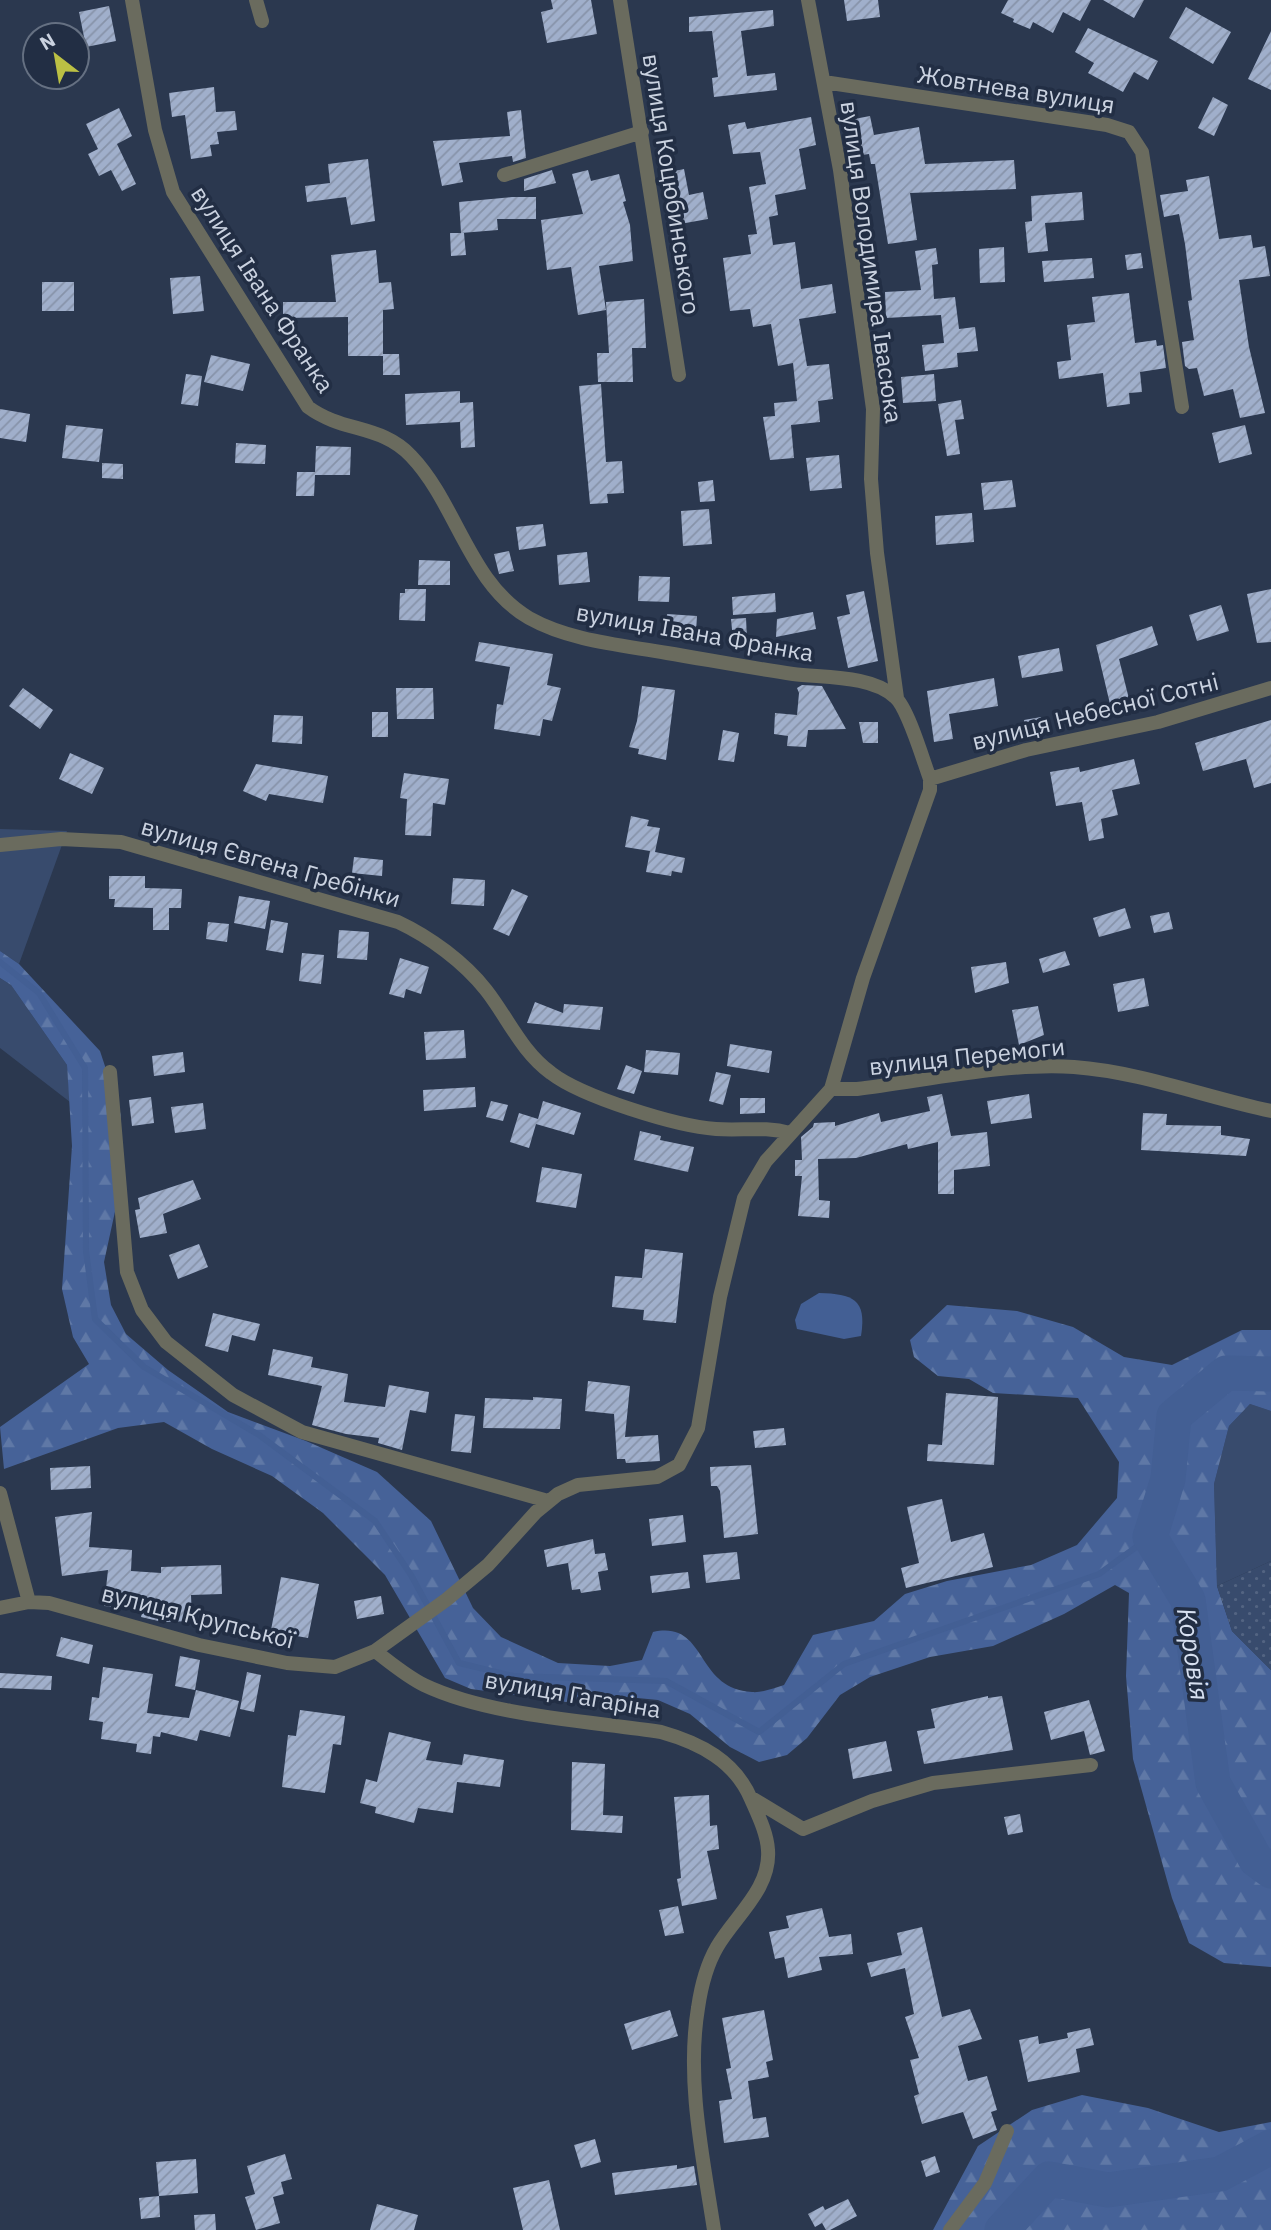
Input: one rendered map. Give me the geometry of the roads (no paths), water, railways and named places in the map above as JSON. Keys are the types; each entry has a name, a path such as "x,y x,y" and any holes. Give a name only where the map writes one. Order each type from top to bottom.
{"street":[{"name":"вулиця Івана Франка","path":"132,0 159,149 173,192 185,214 220,265 308,407 341,426 385,436 405,450 426,476 477,561 508,601 529,617 549,627 600,642 868,685 900,702"},
{"path":"256,0 262,21"},
{"name":"вулиця Коцюбинського","path":"620,0 679,375"},
{"name":"вулиця Володимира Івасюка","path":"808,0 845,203 873,409 872,479 876,539 900,702 930,779"},
{"name":"Жовтнева вулиця","path":"824,82 1107,125 1129,132 1140,145 1149,185 1182,407"},
{"path":"504,175 642,132"},
{"name":"вулиця Небесної Сотні","path":"930,779 1026,750 1158,722 1271,688"},
{"path":"110,1072 127,1272 142,1310 166,1342 233,1395 302,1432 548,1501 578,1485 646,1479 668,1472 686,1456 698,1428 720,1297 744,1199 756,1174 831,1089 863,978 928,796 930,779"},
{"name":"вулиця Євгена Гребінки","path":"0,845 61,839 121,842 398,922 429,940 468,970 486,990 531,1056 565,1082 683,1124 716,1129 773,1129 790,1133"},
{"name":"вулиця Перемоги","path":"831,1089 857,1089 1023,1068 1071,1066 1140,1077 1271,1111"},
{"path":"0,1493 29,1602"},
{"name":"вулиця Крупської","path":"0,1608 29,1602 74,1609 199,1645 313,1667 335,1667 375,1651 417,1622 476,1576 548,1501"},
{"name":"вулиця Гагаріна","path":"375,1651 410,1678 452,1696 504,1709 661,1732 680,1738 722,1760 741,1779 766,1842 767,1859 756,1893 710,1960 695,2023 694,2068 714,2230"},
{"name":"вулиця Гагаріна","path":"750,1797 803,1829 872,1801 933,1783 1091,1765"},
{"path":"950,2230 985,2183 1007,2131"}],"waterway":[{"path":"0,962 39,993 85,1068 86,1251 95,1319 144,1367 259,1435 375,1521 411,1575 459,1663 513,1676 666,1681 759,1732 844,1664 1099,1574 1150,1537"},
{"name":"Коровія","path":"1271,1374 1226,1373 1174,1416 1168,1479 1150,1537 1188,1600 1213,1783 1256,1860 1271,1871"},
{"name":"Коровія","path":"1002,2230 1049,2179 1108,2190 1220,2174 1271,2147"}]}
